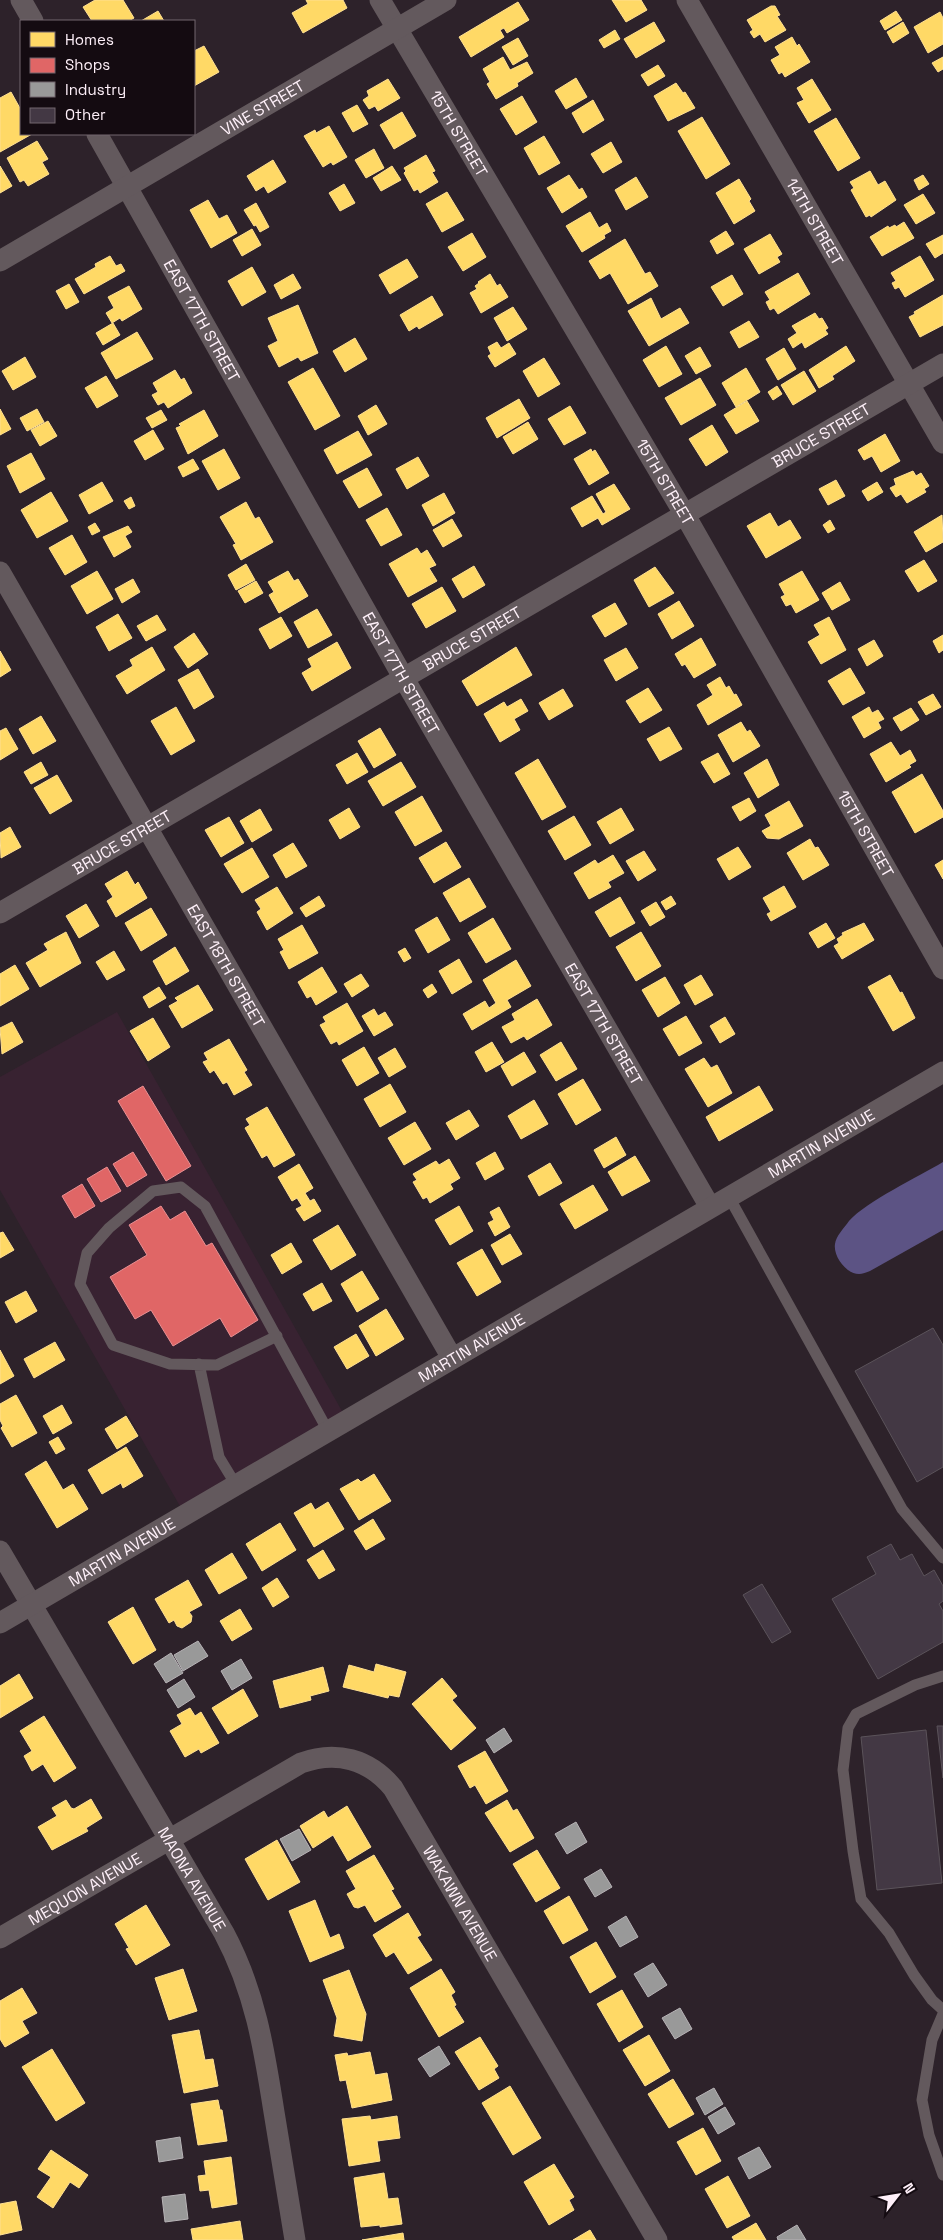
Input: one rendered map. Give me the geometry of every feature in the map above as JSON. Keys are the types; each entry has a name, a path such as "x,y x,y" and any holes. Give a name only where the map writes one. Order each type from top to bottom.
{"street":[{"path":"21,0 32,20"},
{"name":"15TH STREET","path":"380,0 685,514 943,969"},
{"name":"VINE STREET","path":"0,261 446,0"},
{"name":"14TH STREET","path":"687,0 943,443"},
{"name":"EAST 17TH STREET","path":"98,135 403,677 710,1208"},
{"name":"BRUCE STREET","path":"0,913 943,364"},
{"name":"EAST 18TH STREET","path":"0,572 452,1358"},
{"name":"MARTIN AVENUE","path":"0,1623 943,1072"},
{"name":"MAONA AVENUE","path":"0,1552 230,1944 243,1973 255,2009 264,2046 294,2240"},
{"name":"WAKAWN AVENUE","path":"169,1840 294,1766 311,1759 326,1756 346,1758 366,1764 378,1773 392,1788 656,2240"},
{"name":"MEQUON AVENUE","path":"0,1938 169,1840"}],"lane":[{"path":"277,1336 217,1365 170,1364 113,1345 80,1284 87,1253 109,1228 153,1191 182,1187 205,1206 277,1336 328,1431"},
{"path":"729,1197 902,1510 943,1558"},
{"path":"199,1364 219,1457 236,1485"},
{"path":"943,1676 915,1685 856,1714 848,1728 843,1770 861,1898 889,1932 914,1975 932,2000 943,2010"},
{"path":"943,2014 932,2040 922,2100 929,2135 943,2175"}],"shaded area":[{"path":"117,1012 347,1420 185,1515 0,1190 0,1077"},
{"path":"943,1162 943,1230 870,1271 859,1274 845,1268 838,1259 835,1244 849,1221 880,1197"}],"building: Homes":[{"path":"95,0 123,0 134,18 131,20 91,20 83,7"},
{"path":"306,0 343,0 347,8 303,33 292,13 308,4"},
{"path":"612,0 641,0 647,10 626,22"},
{"path":"518,2 529,20 507,33 504,28 500,30 504,37 471,57 459,37"},
{"path":"771,6 775,6 780,15 777,16 786,30 765,42 760,34 754,38 750,32 753,30 747,20"},
{"path":"158,11 163,20 143,20"},
{"path":"896,11 902,20 885,30 880,21"},
{"path":"940,12 943,18 943,44 928,53 914,27"},
{"path":"654,22 665,41 636,58 624,39"},
{"path":"903,22 909,33 893,43 887,32"},
{"path":"615,30 620,39 604,48 599,40"},
{"path":"792,37 797,46 799,44 810,62 785,77 782,72 779,74 771,60 780,55 775,47"},
{"path":"518,38 528,56 513,65 502,47"},
{"path":"204,46 219,72 195,85 195,50"},
{"path":"503,57 510,70 527,62 533,73 517,83 518,86 496,99 487,84 490,82 483,69"},
{"path":"943,57 943,69 938,72 932,63"},
{"path":"658,65 665,76 648,86 641,75"},
{"path":"576,78 587,97 566,109 555,91"},
{"path":"388,79 400,98 378,111 375,106 369,109 363,100 369,96 367,91"},
{"path":"812,79 831,110 809,123 797,103 804,100 797,88"},
{"path":"676,83 683,93 685,92 695,108 668,121 654,96"},
{"path":"11,92 20,108 20,135 30,135 0,152 0,98"},
{"path":"522,96 537,122 516,135 500,109"},
{"path":"593,100 604,120 583,133 572,113"},
{"path":"357,105 368,124 353,132 342,113"},
{"path":"402,112 416,136 394,149 380,125"},
{"path":"702,117 730,164 706,179 678,131"},
{"path":"836,118 860,158 838,171 814,131"},
{"path":"329,126 347,157 333,165 331,162 323,167 304,136 315,130 316,133"},
{"path":"544,136 560,163 539,175 524,148"},
{"path":"37,141 48,159 42,162 49,174 28,186 24,180 20,182 7,158"},
{"path":"611,142 622,162 603,173 591,154"},
{"path":"374,149 384,168 366,178 355,160"},
{"path":"426,155 435,171 432,172 438,182 420,193 418,189 414,191 404,173 406,171 404,168"},
{"path":"273,160 286,182 268,193 264,186 256,191 247,176"},
{"path":"0,166 12,186 0,193"},
{"path":"392,166 401,180 381,191 373,178"},
{"path":"870,171 878,185 885,181 896,200 871,217 870,215 866,217 851,190 854,188 850,182"},
{"path":"569,175 579,190 582,188 587,197 562,213 547,188"},
{"path":"923,175 929,184 919,190 914,180"},
{"path":"636,177 648,197 626,210 615,190"},
{"path":"739,179 751,199 749,201 755,211 734,224 716,193"},
{"path":"344,184 355,203 340,211 329,193"},
{"path":"447,192 464,220 442,232 426,204"},
{"path":"923,194 935,213 916,224 904,205"},
{"path":"208,200 219,219 227,215 237,233 211,248 190,210"},
{"path":"256,203 269,227 260,232 244,210"},
{"path":"590,212 599,228 607,223 611,231 604,235 605,238 582,252 566,226"},
{"path":"904,222 914,238 882,256 870,237 888,226 889,228 895,225 896,227"},
{"path":"252,229 261,245 242,256 233,240"},
{"path":"726,231 734,244 717,254 710,241"},
{"path":"472,233 486,257 463,271 448,247"},
{"path":"770,234 782,254 777,257 780,262 759,274 744,249"},
{"path":"943,235 943,253 935,258 926,244"},
{"path":"625,239 645,274 650,272 658,286 628,304 610,273 600,279 589,261"},
{"path":"110,256 116,266 121,264 125,271 84,294 75,279 96,267 95,264"},
{"path":"920,256 934,280 905,297 899,287 895,289 892,283 896,281 891,273"},
{"path":"407,259 418,277 390,294 379,275"},
{"path":"252,267 266,292 242,306 228,281"},
{"path":"798,273 810,294 778,314 774,308 770,310 766,302 770,300 765,292"},
{"path":"293,274 301,288 281,299 274,285"},
{"path":"490,274 497,286 500,284 508,297 481,313 470,293 477,289 475,286 478,282"},
{"path":"732,275 743,294 723,306 711,287"},
{"path":"69,284 79,302 66,309 56,291"},
{"path":"129,286 142,309 122,321 120,318 112,323 106,313 114,308 108,297"},
{"path":"943,295 943,325 920,337 909,317"},
{"path":"432,296 443,315 419,329 417,326 409,331 400,315"},
{"path":"651,298 661,319 680,308 689,323 649,346 628,311"},
{"path":"298,305 318,353 301,361 298,357 279,367 268,346 278,341 268,318"},
{"path":"513,307 527,329 507,341 494,318"},
{"path":"815,313 819,319 822,318 828,328 825,330 828,334 805,348 802,342 793,348 788,339 797,333 792,326"},
{"path":"749,321 759,337 739,348 730,332"},
{"path":"113,323 120,335 103,345 96,333"},
{"path":"137,332 153,359 116,379 101,353"},
{"path":"355,338 367,359 345,372 333,351"},
{"path":"497,342 501,348 509,343 516,354 495,367 488,356 491,354 488,347"},
{"path":"666,346 682,374 659,387 643,360"},
{"path":"846,346 855,361 832,376 834,379 819,388 809,370"},
{"path":"700,347 711,366 696,374 685,356"},
{"path":"784,348 796,369 778,380 766,359"},
{"path":"25,357 36,377 13,390 2,371"},
{"path":"544,358 560,384 538,397 523,371"},
{"path":"313,368 340,416 315,430 288,382"},
{"path":"746,368 760,392 736,407 722,383"},
{"path":"175,370 181,380 184,378 192,393 168,408 164,402 158,405 152,395 158,392 153,383"},
{"path":"804,371 816,391 793,405 781,385"},
{"path":"106,376 118,396 97,408 85,388"},
{"path":"700,378 716,405 681,425 665,398"},
{"path":"777,386 782,394 773,400 768,392"},
{"path":"519,399 530,418 497,438 486,418"},
{"path":"747,401 759,421 736,434 724,415"},
{"path":"376,405 387,424 368,435 358,416"},
{"path":"570,406 586,433 564,445 548,419"},
{"path":"0,409 11,429 0,435"},
{"path":"37,409 44,422 27,431 20,418"},
{"path":"161,410 167,420 152,428 146,418"},
{"path":"204,410 218,436 188,454 176,428 181,426 179,424"},
{"path":"48,421 57,436 40,446 31,430"},
{"path":"528,422 538,439 513,454 503,437"},
{"path":"712,425 728,452 706,466 689,439"},
{"path":"153,430 164,449 145,460 134,441"},
{"path":"358,431 372,455 337,474 324,450"},
{"path":"885,434 900,461 881,472 872,456 864,460 858,450"},
{"path":"224,449 240,478 218,490 202,461"},
{"path":"591,449 592,452 595,450 609,473 589,485 574,459"},
{"path":"31,453 45,479 20,493 7,466"},
{"path":"418,457 429,476 407,489 396,469"},
{"path":"193,459 199,469 183,477 178,467"},
{"path":"367,468 382,495 359,508 343,481"},
{"path":"913,471 916,476 921,473 929,486 924,489 926,492 907,503 901,494 896,497 890,488 896,485 894,479"},
{"path":"836,480 845,496 828,505 819,489"},
{"path":"102,482 113,501 89,514 79,495"},
{"path":"877,482 883,492 868,501 862,491"},
{"path":"614,484 630,509 602,525 598,518 582,527 571,508 592,496 603,514 606,512 596,494"},
{"path":"51,492 68,521 37,538 21,510"},
{"path":"444,493 455,513 433,526 422,505"},
{"path":"131,497 135,506 129,509 124,501"},
{"path":"246,502 255,519 259,517 273,542 241,560 233,545 236,544 220,517"},
{"path":"387,508 402,535 381,546 366,520"},
{"path":"770,513 778,527 790,520 801,538 766,558 747,526"},
{"path":"942,515 943,542 926,552 914,532"},
{"path":"452,519 462,536 443,547 433,530"},
{"path":"830,520 835,529 828,533 823,525"},
{"path":"95,523 100,531 92,535 88,527"},
{"path":"128,526 132,532 125,536 131,547 114,557 103,537"},
{"path":"72,535 87,562 65,575 49,548"},
{"path":"417,548 421,554 427,550 436,565 429,568 437,581 408,597 389,564"},
{"path":"924,560 937,581 918,592 905,571"},
{"path":"246,564 255,580 236,590 228,575"},
{"path":"474,566 485,585 463,598 452,579"},
{"path":"655,567 674,593 649,607 634,580"},
{"path":"97,571 113,599 87,614 71,586"},
{"path":"288,571 294,581 298,579 308,596 279,613 269,595 274,592 268,582"},
{"path":"802,571 819,600 796,613 791,604 786,606 781,597 785,595 779,584"},
{"path":"133,579 140,592 122,603 115,589"},
{"path":"256,581 263,593 245,603 238,591"},
{"path":"840,582 850,600 832,610 822,593"},
{"path":"442,587 456,611 426,628 412,604"},
{"path":"679,601 694,626 672,639 658,614"},
{"path":"615,603 627,624 605,637 592,616"},
{"path":"317,609 332,635 308,648 294,622"},
{"path":"118,614 132,638 109,651 96,627"},
{"path":"157,615 166,630 146,641 137,626"},
{"path":"281,617 292,636 270,649 259,629"},
{"path":"829,617 846,650 821,664 808,642 820,635 814,625"},
{"path":"194,633 208,654 188,668 174,647"},
{"path":"943,635 943,650 939,653 933,641"},
{"path":"701,638 716,665 694,678 685,664 682,666 675,654"},
{"path":"874,640 883,656 867,666 858,649"},
{"path":"337,642 351,668 312,691 302,673 312,667 308,659"},
{"path":"152,647 165,670 127,694 116,676 133,666 130,660"},
{"path":"516,647 532,675 477,706 462,681"},
{"path":"626,648 638,668 616,681 604,660"},
{"path":"0,651 11,670 0,677"},
{"path":"850,668 865,693 843,705 828,681"},
{"path":"198,669 214,697 194,709 178,680"},
{"path":"720,677 726,688 729,686 734,695 736,694 742,705 708,725 697,705 713,695 707,685"},
{"path":"648,688 662,710 640,723 626,701"},
{"path":"563,689 573,706 549,720 539,703"},
{"path":"933,694 941,707 926,715 918,702"},
{"path":"521,699 528,711 514,719 520,730 500,742 484,714 504,702 507,707"},
{"path":"176,707 195,741 171,755 151,721"},
{"path":"869,707 872,713 878,710 884,719 878,722 881,728 864,738 852,717"},
{"path":"911,708 919,720 901,731 893,718"},
{"path":"41,716 56,741 33,754 19,729"},
{"path":"741,722 747,732 750,730 760,746 733,762 718,735"},
{"path":"669,727 682,749 660,761 647,739"},
{"path":"6,728 18,749 0,760 0,731"},
{"path":"380,728 396,755 374,768 358,741"},
{"path":"891,742 900,756 910,750 916,761 909,765 911,767 886,782 870,754"},
{"path":"357,753 368,772 347,784 336,765"},
{"path":"718,753 730,774 714,783 701,762"},
{"path":"538,759 566,807 542,820 515,773"},
{"path":"767,759 779,785 758,798 744,773"},
{"path":"41,762 48,775 31,784 24,772"},
{"path":"401,762 416,787 383,806 368,781"},
{"path":"922,774 943,811 943,817 915,833 892,792"},
{"path":"57,775 72,801 50,814 34,788"},
{"path":"422,796 442,831 415,846 395,812"},
{"path":"749,798 756,811 740,821 732,807"},
{"path":"789,801 803,826 779,839 767,838 762,831 771,826 765,815"},
{"path":"349,808 360,827 340,839 329,820"},
{"path":"621,808 634,830 610,844 597,822"},
{"path":"260,809 272,830 252,842 240,821"},
{"path":"574,816 591,845 565,860 548,831"},
{"path":"229,817 244,843 221,857 205,830"},
{"path":"10,827 21,847 1,858 0,833"},
{"path":"810,839 815,848 818,847 829,865 803,880 787,853"},
{"path":"446,842 461,867 434,883 419,858"},
{"path":"293,843 307,866 286,878 273,855"},
{"path":"738,847 751,867 729,880 717,859"},
{"path":"252,848 269,877 242,893 224,864"},
{"path":"644,851 656,870 638,881 626,861"},
{"path":"613,855 624,873 608,882 611,887 589,899 574,873 595,860 598,864"},
{"path":"943,860 943,879 935,865"},
{"path":"127,871 135,885 138,882 147,898 116,917 107,901 113,897 105,884"},
{"path":"469,878 486,907 460,922 443,893"},
{"path":"784,886 796,907 771,921 767,914 771,912 763,898"},
{"path":"277,887 293,913 267,930 257,912 261,909 255,900"},
{"path":"319,896 325,906 306,917 300,908"},
{"path":"671,896 676,904 666,910 661,902"},
{"path":"620,897 635,923 610,937 595,912"},
{"path":"656,902 665,917 650,926 641,911"},
{"path":"86,904 99,926 79,938 66,916"},
{"path":"151,908 167,935 141,951 125,923"},
{"path":"437,917 450,940 428,953 415,930"},
{"path":"493,918 511,949 486,963 468,933"},
{"path":"826,923 835,938 818,948 809,933"},
{"path":"864,923 874,940 842,959 834,946 839,943 837,939 843,935 842,933"},
{"path":"302,925 318,953 289,969 280,952 284,950 278,939"},
{"path":"66,932 81,963 40,987 26,963 48,950 44,944"},
{"path":"641,932 661,966 636,981 616,947"},
{"path":"175,947 189,971 166,985 153,961"},
{"path":"405,948 411,958 404,962 398,952"},
{"path":"114,951 125,970 107,980 96,962"},
{"path":"459,959 472,982 452,994 439,971"},
{"path":"516,960 531,986 507,1000 511,1007 472,1030 463,1014 485,1001 489,1008 496,1003 483,980"},
{"path":"15,965 29,989 0,1006 0,974"},
{"path":"322,967 337,992 316,1005 311,996 307,998 298,982"},
{"path":"361,974 369,986 352,997 344,984"},
{"path":"701,975 713,995 695,1005 684,985"},
{"path":"890,975 900,993 902,992 915,1018 893,1031 868,987"},
{"path":"665,977 680,1003 658,1017 642,990"},
{"path":"432,984 437,992 428,998 423,990"},
{"path":"198,985 213,1010 182,1028 169,1006 178,1001 175,998"},
{"path":"159,987 166,998 149,1008 143,997"},
{"path":"537,999 552,1025 527,1040 524,1036 511,1043 502,1027 515,1020 512,1014"},
{"path":"347,1003 363,1031 339,1045 337,1041 331,1044 320,1025 326,1022 323,1017"},
{"path":"374,1009 378,1016 385,1012 393,1025 374,1036 362,1016"},
{"path":"686,1016 702,1043 679,1056 663,1029"},
{"path":"725,1017 735,1034 720,1043 710,1026"},
{"path":"153,1018 170,1047 148,1061 130,1031"},
{"path":"12,1022 23,1042 2,1054 0,1028"},
{"path":"229,1039 247,1070 244,1072 252,1085 234,1095 227,1082 223,1084 214,1070 210,1073 203,1062 208,1060 204,1053"},
{"path":"492,1042 504,1062 486,1072 475,1052"},
{"path":"561,1042 577,1069 556,1081 540,1055"},
{"path":"364,1047 379,1073 357,1086 342,1060"},
{"path":"395,1048 406,1067 389,1077 378,1058"},
{"path":"524,1052 536,1072 512,1086 501,1066"},
{"path":"704,1058 711,1068 717,1065 732,1093 708,1107 685,1069"},
{"path":"583,1079 601,1110 576,1125 558,1094"},
{"path":"390,1084 406,1112 380,1127 364,1099"},
{"path":"759,1086 773,1110 719,1141 706,1117"},
{"path":"534,1100 548,1124 521,1139 508,1116"},
{"path":"267,1107 295,1155 274,1167 267,1155 262,1158 245,1128 250,1125 246,1119"},
{"path":"469,1110 479,1126 456,1140 446,1123"},
{"path":"415,1122 431,1149 404,1165 388,1138"},
{"path":"616,1137 626,1155 604,1168 594,1150"},
{"path":"495,1152 504,1169 485,1180 476,1163"},
{"path":"635,1156 650,1181 622,1196 608,1172"},
{"path":"449,1159 460,1178 450,1184 453,1189 430,1203 427,1197 423,1199 413,1182 417,1180 413,1174 436,1161 439,1165"},
{"path":"550,1163 562,1183 539,1196 528,1176"},
{"path":"299,1164 313,1188 305,1193 310,1201 314,1199 321,1211 304,1221 296,1209 302,1206 297,1198 292,1201 278,1177"},
{"path":"593,1185 608,1210 575,1229 560,1204"},
{"path":"459,1206 473,1231 450,1245 435,1220"},
{"path":"499,1207 510,1227 495,1236 488,1223 494,1220 490,1212"},
{"path":"338,1225 356,1255 331,1270 313,1240"},
{"path":"3,1232 14,1250 0,1258 0,1233"},
{"path":"510,1234 522,1254 502,1265 491,1245"},
{"path":"291,1243 302,1262 282,1274 271,1255"},
{"path":"482,1249 501,1282 477,1296 457,1263"},
{"path":"362,1271 379,1299 357,1312 341,1284"},
{"path":"322,1283 332,1301 313,1311 303,1294"},
{"path":"26,1291 37,1311 16,1323 5,1302"},
{"path":"386,1309 404,1339 376,1356 359,1326"},
{"path":"356,1334 369,1356 347,1369 334,1347"},
{"path":"55,1342 65,1360 34,1378 24,1359"},
{"path":"0,1350 14,1376 0,1384"},
{"path":"16,1395 37,1433 12,1447 1,1428 3,1426 0,1420 0,1404"},
{"path":"62,1405 72,1423 53,1434 43,1416"},
{"path":"126,1416 138,1436 117,1449 105,1429"},
{"path":"58,1437 65,1449 56,1454 49,1442"},
{"path":"126,1447 143,1476 123,1488 121,1483 102,1494 88,1470"},
{"path":"46,1461 63,1490 73,1484 88,1509 57,1528 25,1474"},
{"path":"374,1474 391,1501 359,1520 340,1489 358,1479 361,1482"},
{"path":"328,1502 344,1529 314,1547 294,1513 311,1503 315,1510"},
{"path":"373,1519 385,1539 366,1550 354,1531"},
{"path":"280,1523 296,1550 262,1571 246,1544"},
{"path":"323,1550 335,1570 319,1579 307,1560"},
{"path":"232,1553 247,1578 219,1594 205,1570"},
{"path":"277,1578 289,1597 273,1607 262,1588"},
{"path":"188,1580 202,1605 189,1612 192,1616 191,1622 182,1628 177,1626 174,1620 169,1623 155,1599"},
{"path":"133,1607 156,1650 133,1664 108,1622"},
{"path":"240,1609 252,1629 232,1641 220,1621"},
{"path":"376,1664 406,1672 399,1697 389,1695 388,1698 343,1687 349,1665 374,1672"},
{"path":"323,1667 329,1691 310,1696 311,1700 280,1708 273,1681"},
{"path":"19,1674 33,1698 0,1718 0,1686"},
{"path":"442,1678 457,1696 452,1700 476,1728 451,1750 412,1704"},
{"path":"243,1689 258,1716 228,1734 212,1708"},
{"path":"190,1708 195,1716 201,1712 219,1743 201,1753 199,1749 185,1757 170,1731 182,1724 177,1715"},
{"path":"44,1716 76,1768 54,1782 43,1764 32,1771 24,1756 32,1751 20,1731"},
{"path":"485,1751 508,1791 486,1804 475,1785 470,1788 458,1766"},
{"path":"91,1799 102,1818 86,1828 88,1831 52,1850 38,1827 57,1816 52,1808 66,1800 71,1808 74,1809"},
{"path":"507,1800 513,1811 517,1809 534,1838 510,1852 485,1813"},
{"path":"347,1806 371,1847 348,1861 333,1835 313,1848 300,1826 324,1811 328,1818"},
{"path":"277,1840 300,1882 268,1900 245,1859"},
{"path":"537,1850 560,1888 536,1902 513,1864"},
{"path":"374,1855 394,1889 391,1890 401,1907 375,1922 365,1905 358,1908 354,1907 347,1894 356,1889 346,1871"},
{"path":"569,1896 588,1930 563,1944 544,1911"},
{"path":"315,1900 330,1938 339,1934 344,1948 310,1962 289,1911"},
{"path":"146,1905 170,1945 136,1965 126,1949 129,1948 115,1924"},
{"path":"408,1913 421,1935 417,1937 432,1960 408,1974 394,1952 386,1957 373,1935"},
{"path":"596,1942 616,1977 590,1993 570,1957"},
{"path":"183,1969 197,2011 169,2020 155,1978"},
{"path":"441,1969 455,1992 451,1995 456,2005 454,2006 464,2022 439,2037 410,1988"},
{"path":"349,1970 366,2014 362,2041 334,2036 337,2018 323,1980"},
{"path":"22,1988 37,2013 22,2021 29,2033 5,2047 0,2039 0,2001"},
{"path":"622,1990 643,2027 619,2042 597,2004"},
{"path":"199,2030 205,2060 213,2059 218,2086 184,2093 172,2035"},
{"path":"649,2035 670,2071 645,2086 623,2050"},
{"path":"480,2037 498,2066 494,2069 499,2078 479,2090 455,2052"},
{"path":"52,2049 85,2103 56,2121 22,2067"},
{"path":"370,2052 375,2075 387,2073 392,2100 352,2108 346,2080 340,2081 335,2055 347,2053 348,2056"},
{"path":"673,2079 694,2114 669,2128 648,2094"},
{"path":"510,2086 541,2138 513,2155 482,2103"},
{"path":"218,2100 220,2110 222,2110 227,2141 198,2145 191,2104"},
{"path":"370,2116 371,2120 397,2116 400,2138 377,2141 380,2161 349,2166 342,2119"},
{"path":"703,2128 721,2161 696,2175 677,2142"},
{"path":"51,2150 88,2175 79,2188 70,2182 53,2208 37,2197 51,2177 38,2169"},
{"path":"231,2157 237,2204 212,2208 209,2190 200,2191 198,2176 206,2175 204,2161"},
{"path":"554,2164 574,2197 569,2200 574,2210 549,2225 524,2182"},
{"path":"384,2173 388,2199 398,2198 402,2224 361,2227 354,2178"},
{"path":"728,2176 750,2216 727,2228 705,2189"},
{"path":"16,2201 22,2230 0,2235 0,2204"},
{"path":"240,2221 243,2240 193,2240 191,2229"},
{"path":"756,2223 766,2240 734,2240 732,2237"},
{"path":"590,2230 596,2240 573,2240"},
{"path":"403,2233 404,2240 362,2240"}],"building: Shops":[{"path":"143,1086 191,1166 166,1181 118,1101"},
{"path":"133,1152 147,1175 127,1187 113,1164"},
{"path":"107,1167 121,1191 101,1202 87,1179"},
{"path":"82,1184 95,1206 75,1218 62,1196"},
{"path":"161,1206 170,1220 185,1211 206,1246 212,1243 258,1320 231,1337 220,1318 173,1346 151,1310 135,1319 110,1277 147,1255 129,1225"}],"building: Industry":[{"path":"198,1641 208,1656 183,1671 174,1655"},
{"path":"171,1653 183,1673 166,1683 154,1664"},
{"path":"241,1659 252,1678 232,1690 221,1671"},
{"path":"184,1679 195,1697 178,1708 167,1690"},
{"path":"504,1728 512,1741 494,1753 486,1740"},
{"path":"576,1822 587,1842 567,1854 555,1834"},
{"path":"299,1829 311,1850 292,1861 280,1839"},
{"path":"601,1869 612,1887 595,1897 584,1879"},
{"path":"626,1916 638,1937 620,1947 608,1927"},
{"path":"653,1963 667,1985 648,1997 634,1974"},
{"path":"680,2008 692,2029 675,2039 662,2018"},
{"path":"439,2046 450,2064 430,2077 418,2059"},
{"path":"714,2088 723,2104 705,2115 696,2098"},
{"path":"725,2107 735,2124 718,2134 708,2117"},
{"path":"180,2137 183,2158 159,2162 156,2141"},
{"path":"759,2147 771,2167 749,2179 738,2158"},
{"path":"185,2194 188,2219 165,2222 162,2197"},
{"path":"797,2225 806,2240 778,2240 777,2237"}],"building: Other":[{"path":"933,1328 943,1345 943,1467 917,1482 855,1371"},
{"path":"891,1544 900,1560 912,1554 924,1576 934,1570 943,1586 943,1601 939,1604 943,1611 943,1642 878,1679 832,1599 876,1574 867,1557"},
{"path":"762,1584 791,1632 772,1643 743,1595"},
{"path":"937,1726 943,1726 943,1778"},
{"path":"926,1730 942,1883 877,1890 861,1737"}]}
